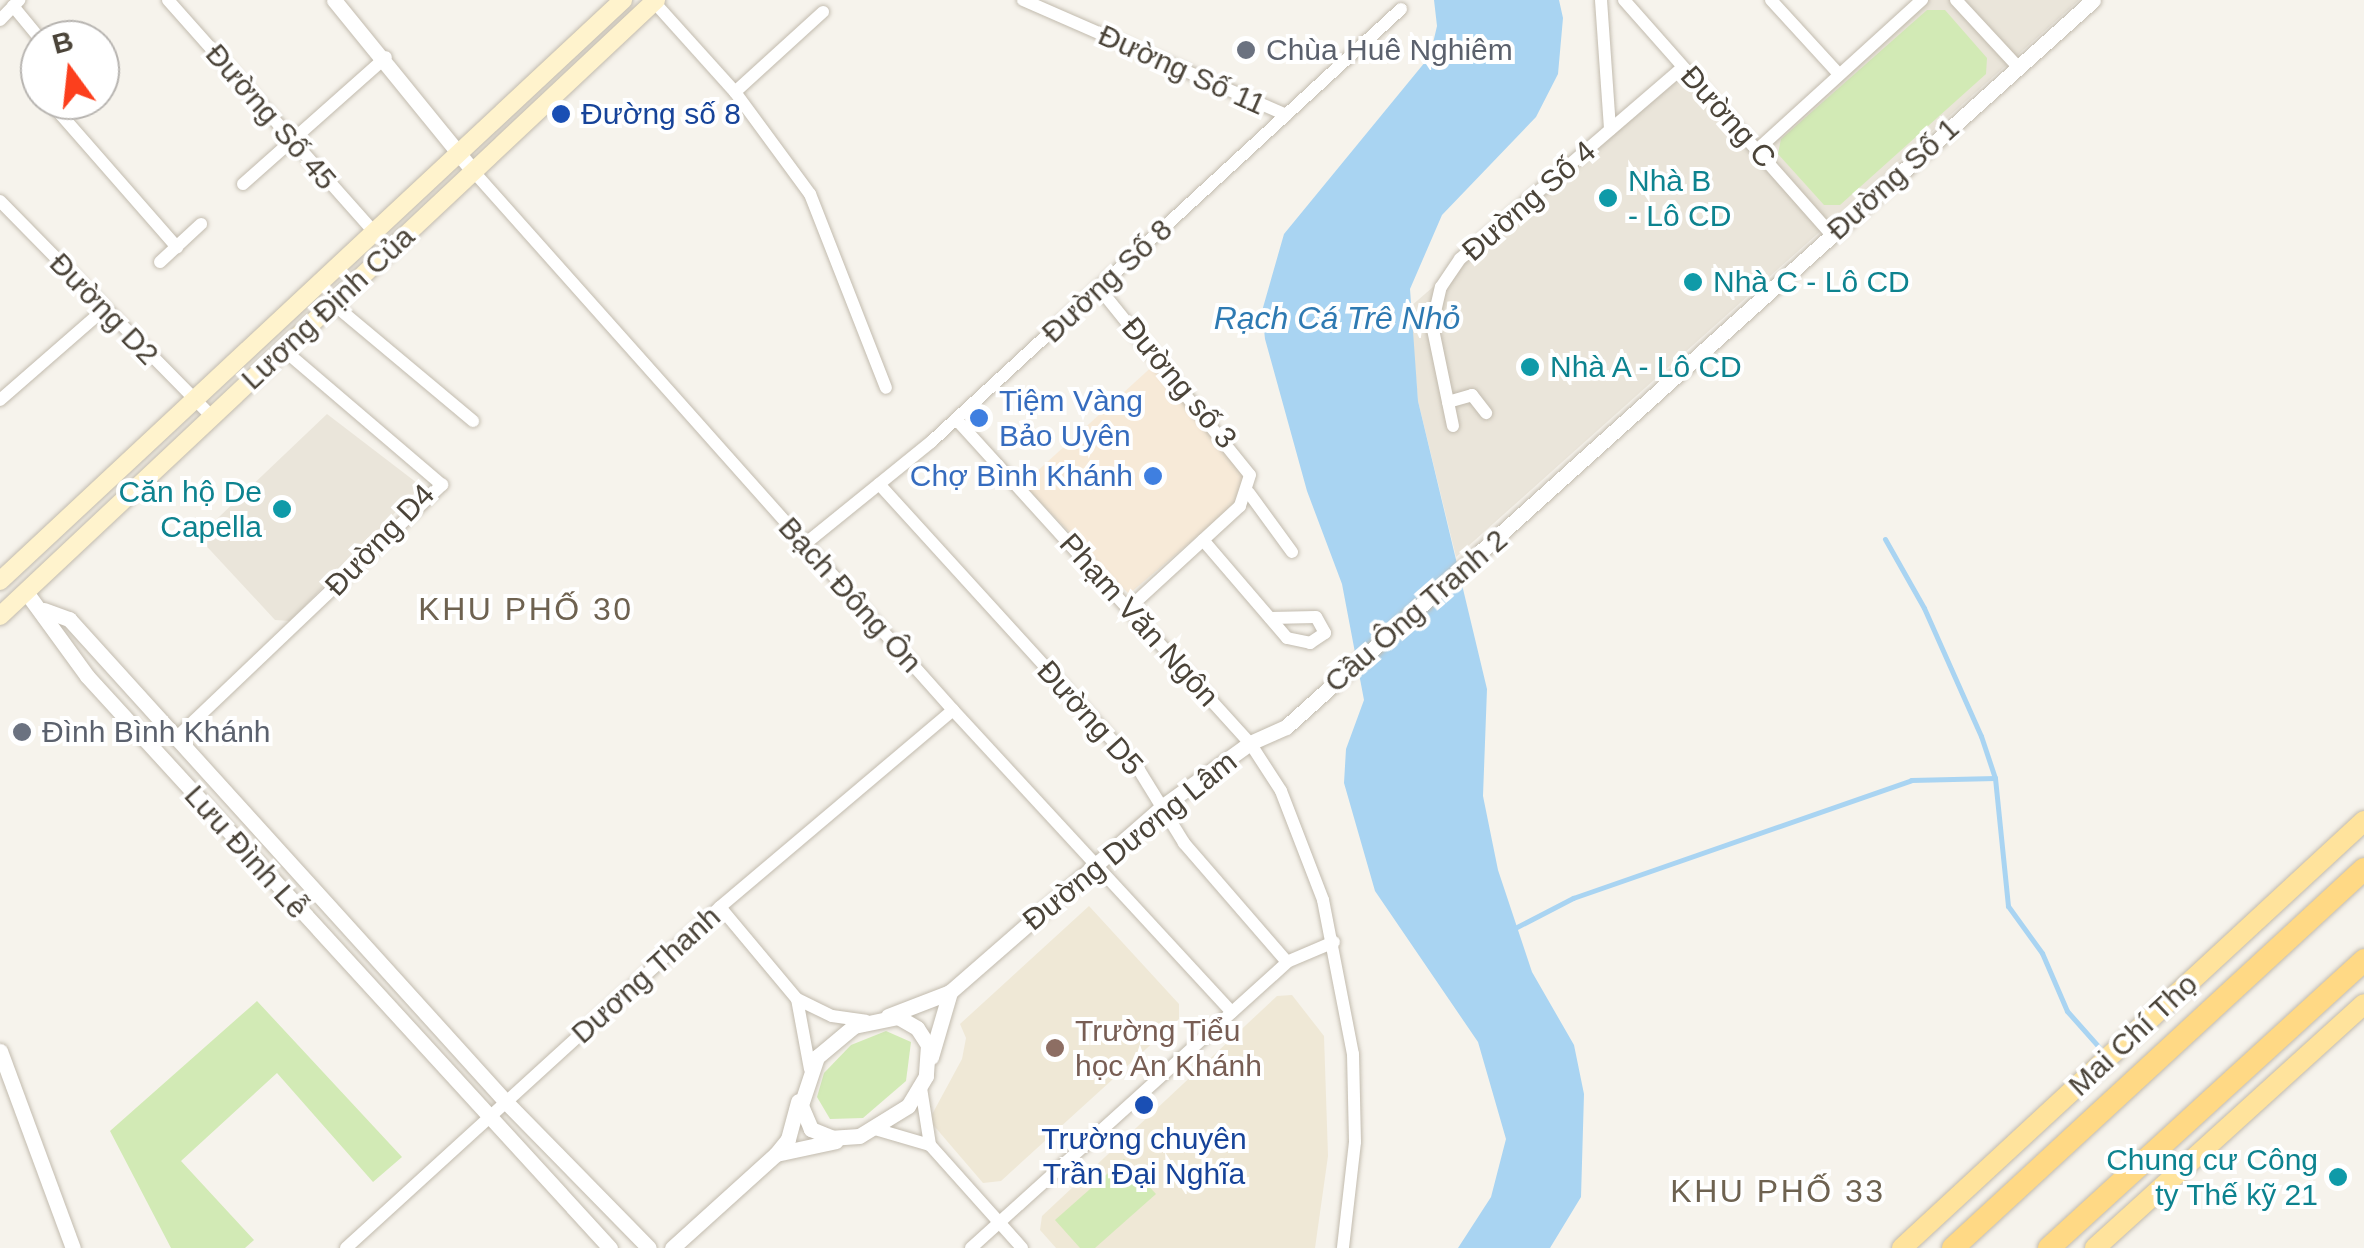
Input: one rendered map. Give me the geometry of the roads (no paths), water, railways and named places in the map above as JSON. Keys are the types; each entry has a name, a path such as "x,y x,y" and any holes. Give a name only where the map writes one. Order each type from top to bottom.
{"highway":[{"name":"Mai Chí Thọ","path":"1953,1248 2364,869"},
{"path":"2049,1248 2364,960"}],"main road":[{"name":"Lương Định Của","path":"0,580 623,0"},
{"name":"Lương Định Của","path":"0,616 655,1"},
{"name":"Mai Chí Thọ","path":"1902,1248 2364,822"},
{"path":"2096,1248 2364,1004"}],"street":[{"path":"334,0 386,57 474,172"},
{"name":"Đường Số 11","path":"1023,0 1286,115"},
{"path":"1601,0 1610,130"},
{"name":"Đường C","path":"1624,0 1832,234"},
{"path":"1771,0 1838,73"},
{"path":"1758,150 1922,0"},
{"path":"1956,0 2018,68"},
{"name":"Đường Số 1","path":"1517,522 2094,0"},
{"name":"Đường Số 45","path":"171,1 290,142 374,232"},
{"path":"655,1 735,92 810,194 886,388"},
{"path":"0,20 16,3"},
{"name":"Đường Số 8","path":"804,544 956,420 1402,9"},
{"path":"735,92 822,12"},
{"path":"243,184 386,57"},
{"name":"Đường Số 4","path":"1453,426 1432,325 1441,287 1460,259 1683,67"},
{"path":"66,120 177,246"},
{"name":"Bạch Đông Ôn","path":"474,172 952,710 1232,1012"},
{"name":"Đường D2","path":"0,200 102,310 210,416"},
{"path":"160,262 201,224"},
{"name":"Đường số 3","path":"1099,288 1242,459 1249,493 1292,552"},
{"path":"332,303 473,420"},
{"path":"0,400 102,310"},
{"name":"Đường D4","path":"176,739 442,485 283,349"},
{"path":"1448,402 1472,396 1486,412"},
{"name":"Phạm Văn Ngôn","path":"956,420 1250,742 1281,792 1334,942 1355,1093 1344,1248"},
{"name":"Đường D5","path":"879,484 1139,770 1184,843 1286,962"},
{"path":"1128,610 1249,493"},
{"name":"Cầu Ông Tranh 2","path":"1315,700 1517,522"},
{"path":"1203,540 1270,618"},
{"path":"26,592 44,610"},
{"name":"Lưu Đình Lễ","path":"44,610 69,619 506,1102 649,1248"},
{"name":"Lưu Đình Lễ","path":"44,610 52,633 87,676 487,1119 610,1248"},
{"name":"Đường Dương Lâm","path":"888,1016 950,992 1162,806 1250,742 1286,727 1315,700"},
{"name":"Dương Thanh","path":"346,1248 720,908 952,710"},
{"path":"720,908 798,1000 832,1016 867,1021"},
{"path":"971,1248 1286,962 1334,942"},
{"path":"776,1154 875,1129 908,1106 928,1066 950,992"},
{"path":"798,1000 810,1069"},
{"path":"672,1248 788,1139 810,1069 827,1045 867,1021 888,1016 918,1028 928,1045 928,1066"},
{"path":"0,1051 73,1248"},
{"path":"921,1085 930,1145"},
{"path":"802,1093 811,1130 846,1138"},
{"path":"875,1129 930,1145 1022,1248"}],"water":[{"name":"Rạch Cá Trê Nhỏ","path":"1434,0 1559,0 1563,18 1558,74 1536,117 1442,215 1410,289 1418,401 1487,689 1483,796 1498,870 1532,972 1574,1045 1584,1094 1581,1197 1550,1248 1458,1248 1491,1197 1506,1139 1478,1042 1375,891 1344,783 1346,749 1364,700 1342,584 1307,491 1265,339 1262,311 1284,234 1430,56 1437,26"}],"waterway":[{"path":"1885,539 1924,608 1981,736 1995,778 2008,906 2042,953 2067,1011 2106,1055"},
{"path":"1513,929 1573,898 1911,780 1995,778"}],"place":[{"name":"Chùa Huê Nghiêm","path":"1246,50"},
{"name":"Đường số 8","path":"561,114"},
{"name":"Nhà B - Lô CD","path":"1608,198"},
{"name":"Nhà C - Lô CD","path":"1693,282"},
{"name":"Nhà A - Lô CD","path":"1530,367"},
{"name":"Tiệm Vàng Bảo Uyên","path":"979,418"},
{"name":"Chợ Bình Khánh","path":"1153,476"},
{"name":"Căn hộ De Capella","path":"282,509"},
{"name":"Đình Bình Khánh","path":"22,732"},
{"name":"Trường Tiểu học An Khánh","path":"1055,1048"},
{"name":"Trường chuyên Trần Đại Nghĩa","path":"1144,1105"},
{"name":"Chung cư Công ty Thế kỹ 21","path":"2338,1177"}],"district":[{"name":"KHU PHỐ 30","path":"526,609"},
{"name":"KHU PHỐ 33","path":"1778,1191"}]}
